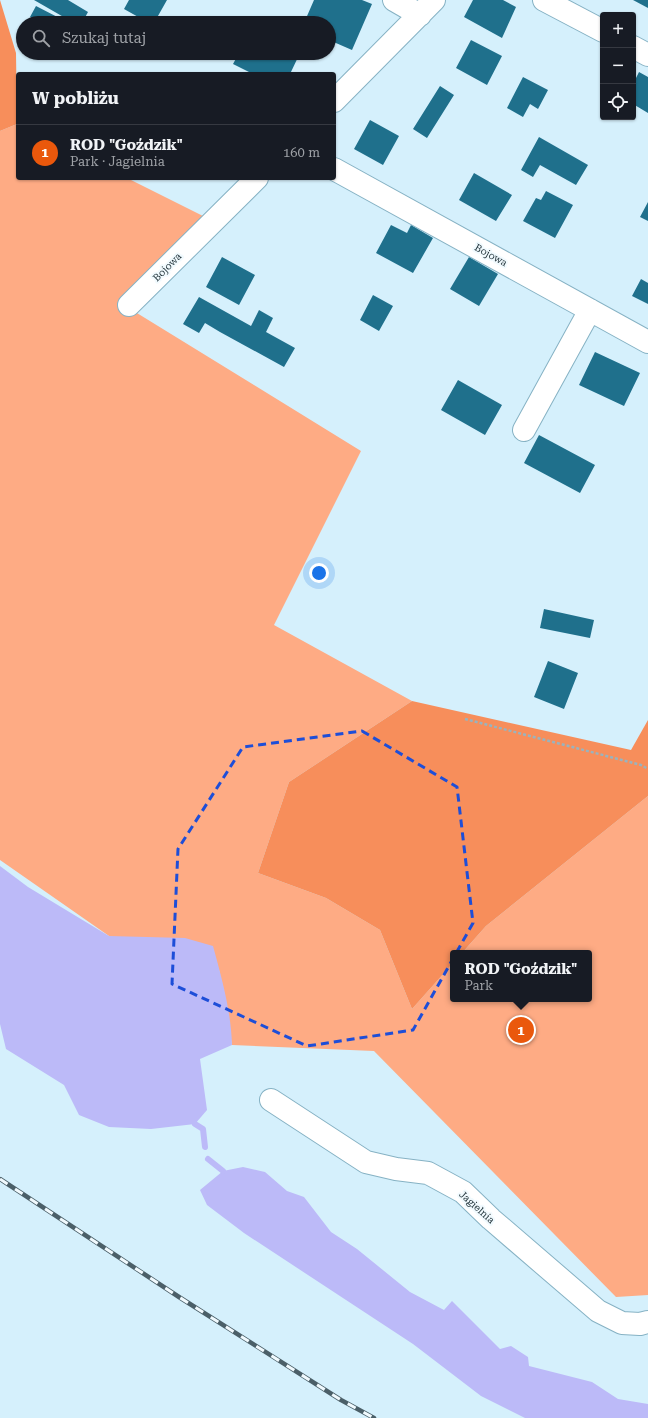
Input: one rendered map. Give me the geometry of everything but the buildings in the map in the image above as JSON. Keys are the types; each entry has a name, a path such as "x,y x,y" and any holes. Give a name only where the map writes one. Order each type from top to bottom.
{"street":[{"path":"394,0 427,7"},
{"path":"544,0 600,29"},
{"path":"336,99 427,7"},
{"path":"635,48 648,55"},
{"name":"Bojowa","path":"336,170 648,342"},
{"name":"Bojowa","path":"129,305 254,180"},
{"path":"524,430 590,310"},
{"name":"Jagielnia","path":"271,1100 366,1162 396,1169 428,1173 463,1192 491,1219 598,1311 622,1323 640,1324 648,1322"}],"path":[{"path":"465,719 648,768"}],"highlighted area":[{"path":"362,731 457,787 473,923 413,1030 307,1046 172,984 178,849 243,747"}],"shaded area":[{"path":"0,0 16,53 16,72 16,124 0,131"},
{"path":"16,124 16,180 131,180 217,223 132,310 361,451 274,625 412,701 289,782 258,873 326,898 380,930 412,1009 450,966 450,1002 592,1002 592,950 465,950 486,926 648,796 648,1295 616,1297 374,1051 232,1045 219,970 109,936 0,860 0,131"},
{"path":"412,701 631,750 648,720 648,796 486,926 465,950 450,950 450,966 412,1009 380,930 326,898 258,873 289,782"}],"water":[{"path":"0,866 28,887 109,936 185,938 213,946 228,1007 232,1045 200,1059 207,1110 195,1124 151,1129 109,1127 79,1115 64,1085 6,1049 0,1024"},
{"path":"243,1167 265,1172 287,1191 304,1197 331,1232 357,1249 410,1292 444,1310 452,1301 500,1349 511,1346 528,1357 529,1366 592,1382 618,1399 648,1404 648,1418 525,1418 481,1396 413,1344 244,1233 207,1205 200,1190 223,1171"}],"waterway":[{"path":"195,1124 203,1129 205,1147"},
{"path":"208,1159 223,1171"}],"railway":[{"path":"0,1179 179,1297 341,1400 374,1418"}],"place":[{"name":"ROD \"Goździk\"","path":"521,1030"}]}
